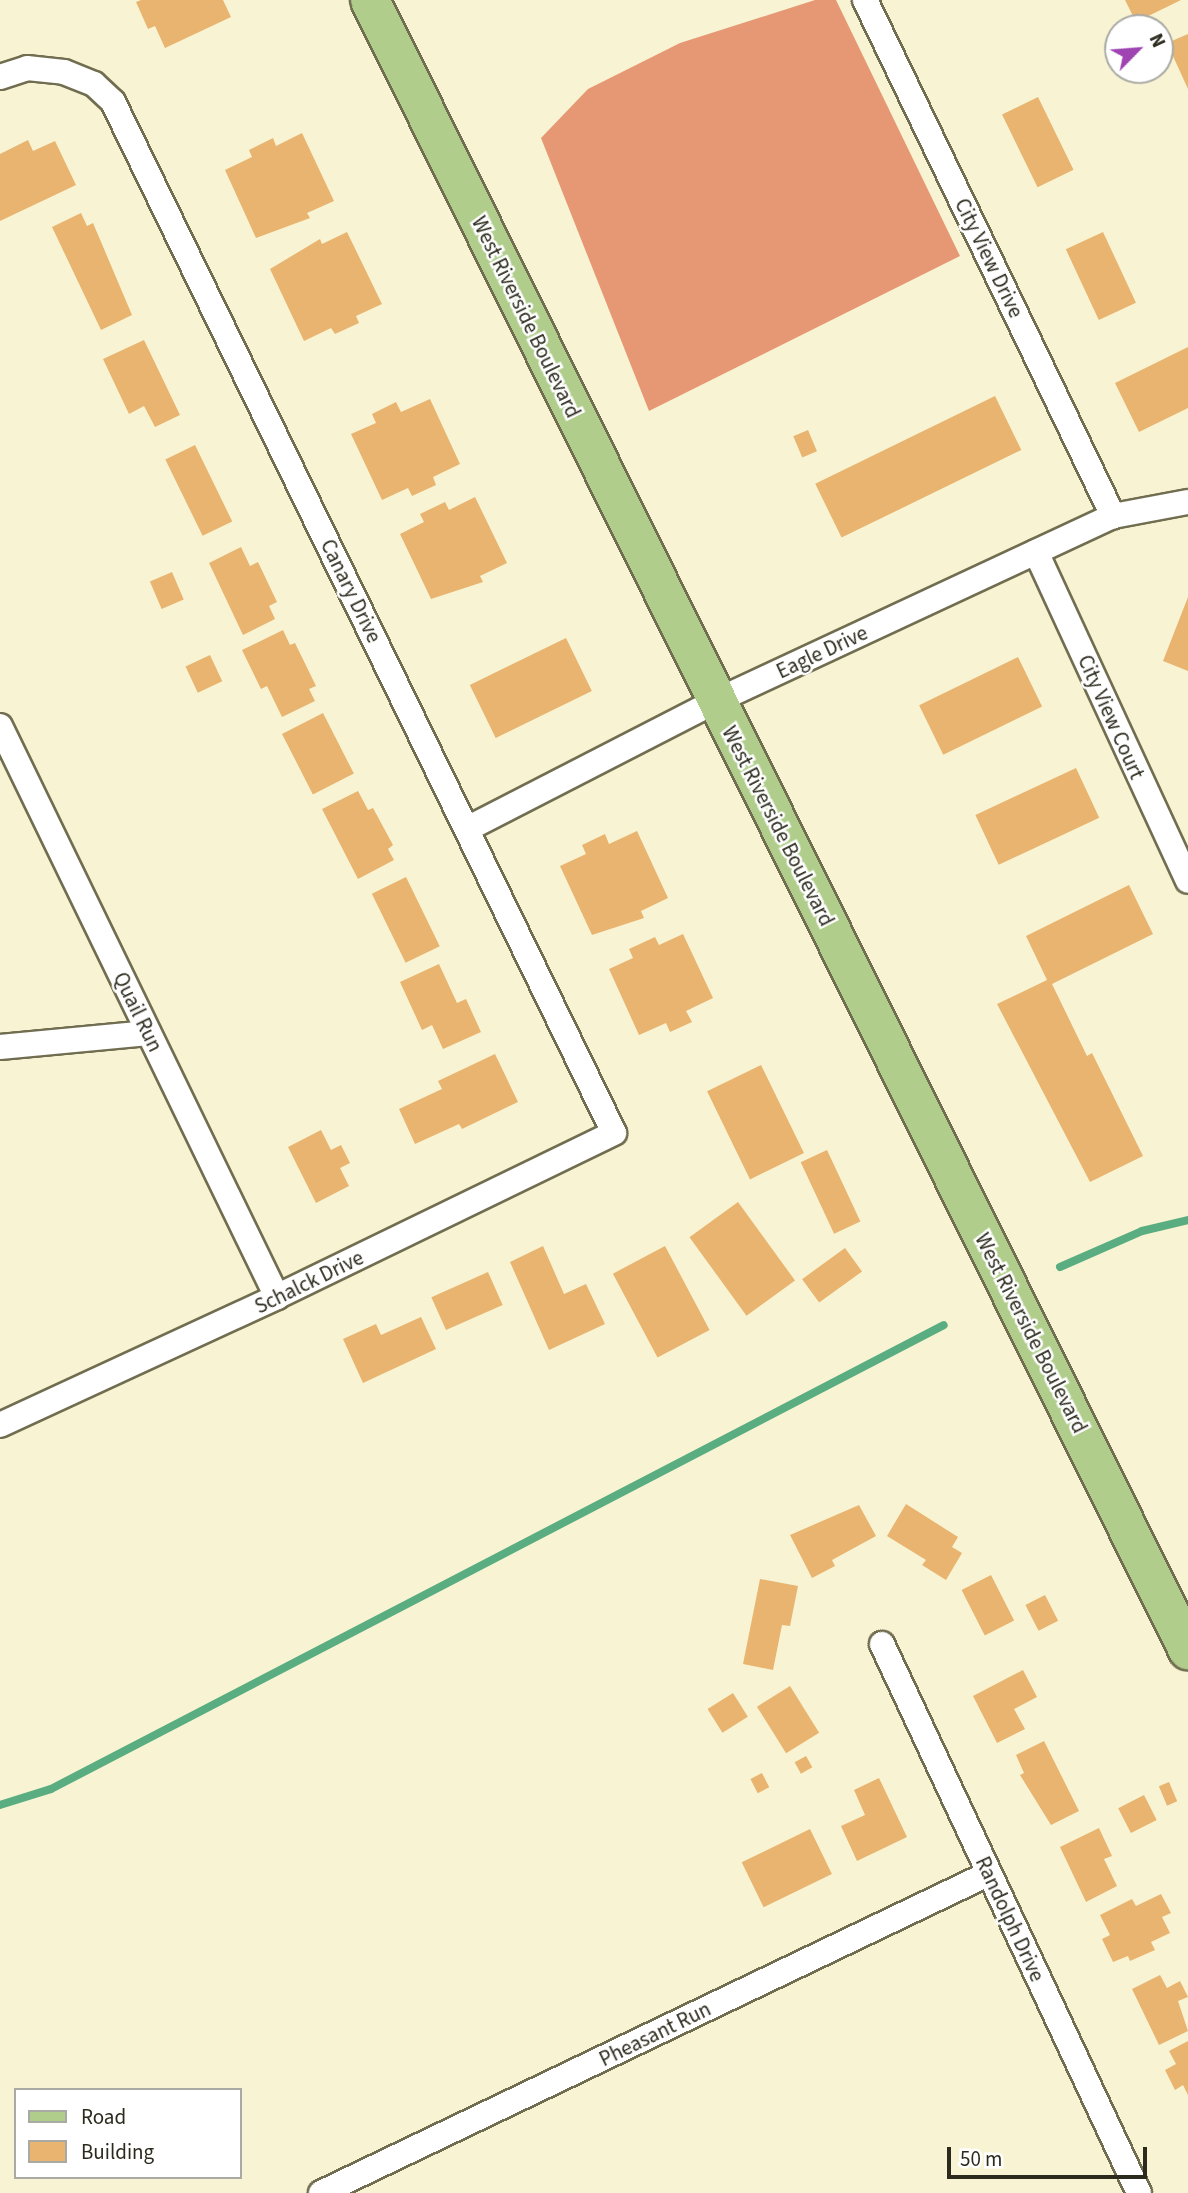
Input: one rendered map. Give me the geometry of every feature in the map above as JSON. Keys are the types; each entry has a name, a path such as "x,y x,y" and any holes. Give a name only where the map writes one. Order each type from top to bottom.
{"main road":[{"name":"West Riverside Boulevard","path":"370,0 1188,1650"}],"street":[{"name":"City View Drive","path":"865,0 1113,516"},
{"name":"Canary Drive","path":"0,77 27,68 64,72 94,84 120,113 614,1133"},
{"name":"Eagle Drive","path":"467,829 716,701 1113,516 1188,502"},
{"name":"City View Court","path":"1036,552 1176,864 1188,881"},
{"name":"Quail Run","path":"0,726 277,1297"},
{"path":"0,1047 148,1033"},
{"name":"Schalck Drive","path":"0,1424 277,1297 614,1133"},
{"name":"Randolph Drive","path":"882,1644 1139,2193"},
{"name":"Pheasant Run","path":"321,2193 988,1874"}],"shaded area":[{"path":"815,0 836,0 960,256 649,411 541,138 588,89 680,43"}],"building":[{"path":"223,0 231,17 165,48 155,26 148,29 136,2"},
{"path":"1125,0 1181,0 1152,14 1132,14"},
{"path":"1188,34 1188,89 1174,58 1174,40"},
{"path":"1038,97 1074,170 1038,187 1002,115"},
{"path":"302,133 334,201 307,213 310,218 256,238 225,170 252,157 249,150 273,138 276,146"},
{"path":"28,140 33,151 55,141 76,185 0,221 0,154"},
{"path":"81,213 87,226 93,223 132,315 101,330 52,227"},
{"path":"347,232 382,304 356,316 359,323 335,334 331,328 304,341 270,269 320,239 322,244"},
{"path":"1103,232 1136,303 1099,320 1066,249"},
{"path":"144,340 180,415 155,427 144,406 129,414 103,359"},
{"path":"1188,347 1188,408 1139,432 1115,383"},
{"path":"995,396 1021,450 842,538 815,484"},
{"path":"430,399 460,464 433,477 436,485 412,496 408,488 382,500 351,434 376,423 372,414 396,402 401,412"},
{"path":"808,430 817,451 802,457 793,436"},
{"path":"195,445 232,521 203,536 165,459"},
{"path":"475,497 507,563 480,576 483,582 431,599 400,534 424,522 420,514 445,502 449,510"},
{"path":"241,547 250,566 258,562 277,602 269,606 275,619 243,635 209,563"},
{"path":"172,572 184,600 162,609 150,581"},
{"path":"1188,597 1188,671 1163,661"},
{"path":"283,630 290,645 295,643 316,686 309,689 315,701 282,717 267,686 261,689 242,650"},
{"path":"566,638 592,691 496,738 470,685"},
{"path":"210,655 222,681 198,693 186,666"},
{"path":"1018,657 1042,706 943,755 919,705"},
{"path":"323,713 354,774 313,794 282,734"},
{"path":"1076,768 1099,818 999,865 975,815"},
{"path":"358,791 368,810 373,808 393,845 388,849 394,860 358,879 322,809"},
{"path":"637,831 668,898 641,911 644,918 592,935 560,866 586,854 582,845 605,834 609,844"},
{"path":"406,877 440,946 406,963 372,894"},
{"path":"1129,885 1153,934 1052,984 1087,1056 1092,1053 1143,1156 1090,1182 997,1004 1047,980 1026,936"},
{"path":"683,934 713,998 686,1011 692,1022 670,1032 666,1023 639,1035 609,969 633,958 629,949 655,937 659,945"},
{"path":"439,964 457,1003 466,999 481,1032 443,1049 432,1025 422,1030 400,982"},
{"path":"495,1054 518,1102 462,1129 459,1124 415,1144 399,1109 442,1089 438,1081"},
{"path":"761,1065 804,1153 750,1179 707,1091"},
{"path":"321,1130 331,1150 341,1145 350,1163 340,1168 349,1186 316,1203 288,1147"},
{"path":"827,1150 860,1222 834,1234 801,1162"},
{"path":"738,1202 795,1280 746,1316 689,1237"},
{"path":"543,1246 564,1294 586,1284 605,1324 549,1350 510,1262"},
{"path":"665,1246 710,1330 658,1358 613,1274"},
{"path":"845,1248 862,1271 819,1303 802,1279"},
{"path":"488,1272 503,1305 446,1330 431,1297"},
{"path":"421,1317 436,1349 363,1383 343,1339 376,1324 381,1335"},
{"path":"906,1504 958,1537 952,1547 962,1553 946,1580 922,1565 926,1560 887,1536"},
{"path":"859,1505 876,1536 832,1560 835,1566 812,1578 790,1535"},
{"path":"991,1575 1014,1620 985,1635 962,1590"},
{"path":"760,1579 798,1586 790,1626 782,1625 773,1670 743,1664"},
{"path":"1045,1595 1058,1621 1039,1631 1025,1605"},
{"path":"1023,1670 1037,1697 1014,1709 1025,1729 997,1743 973,1696"},
{"path":"790,1686 819,1733 786,1753 757,1707"},
{"path":"733,1693 748,1717 722,1733 708,1709"},
{"path":"1044,1741 1079,1811 1051,1825 1020,1775 1024,1773 1016,1755"},
{"path":"806,1756 812,1767 801,1774 795,1762"},
{"path":"762,1773 769,1787 758,1793 750,1779"},
{"path":"879,1778 907,1837 857,1861 841,1826 865,1815 854,1790"},
{"path":"1169,1782 1177,1801 1167,1806 1159,1786"},
{"path":"1144,1795 1157,1820 1131,1833 1118,1808"},
{"path":"1099,1828 1112,1856 1104,1859 1117,1886 1086,1902 1060,1847"},
{"path":"810,1829 832,1874 764,1907 742,1862"},
{"path":"1161,1894 1171,1913 1162,1917 1170,1933 1151,1942 1155,1950 1130,1961 1128,1956 1113,1962 1102,1939 1110,1935 1100,1915 1132,1899 1136,1906"},
{"path":"1160,1975 1167,1988 1180,1981 1188,1997 1178,2001 1188,2031 1159,2045 1132,1989"},
{"path":"1188,2041 1188,2095 1183,2085 1175,2090 1165,2070 1176,2064 1169,2051"}],"waterway":[{"path":"1060,1267 1142,1231 1188,1220"},
{"path":"0,1805 51,1789 944,1325"}]}
